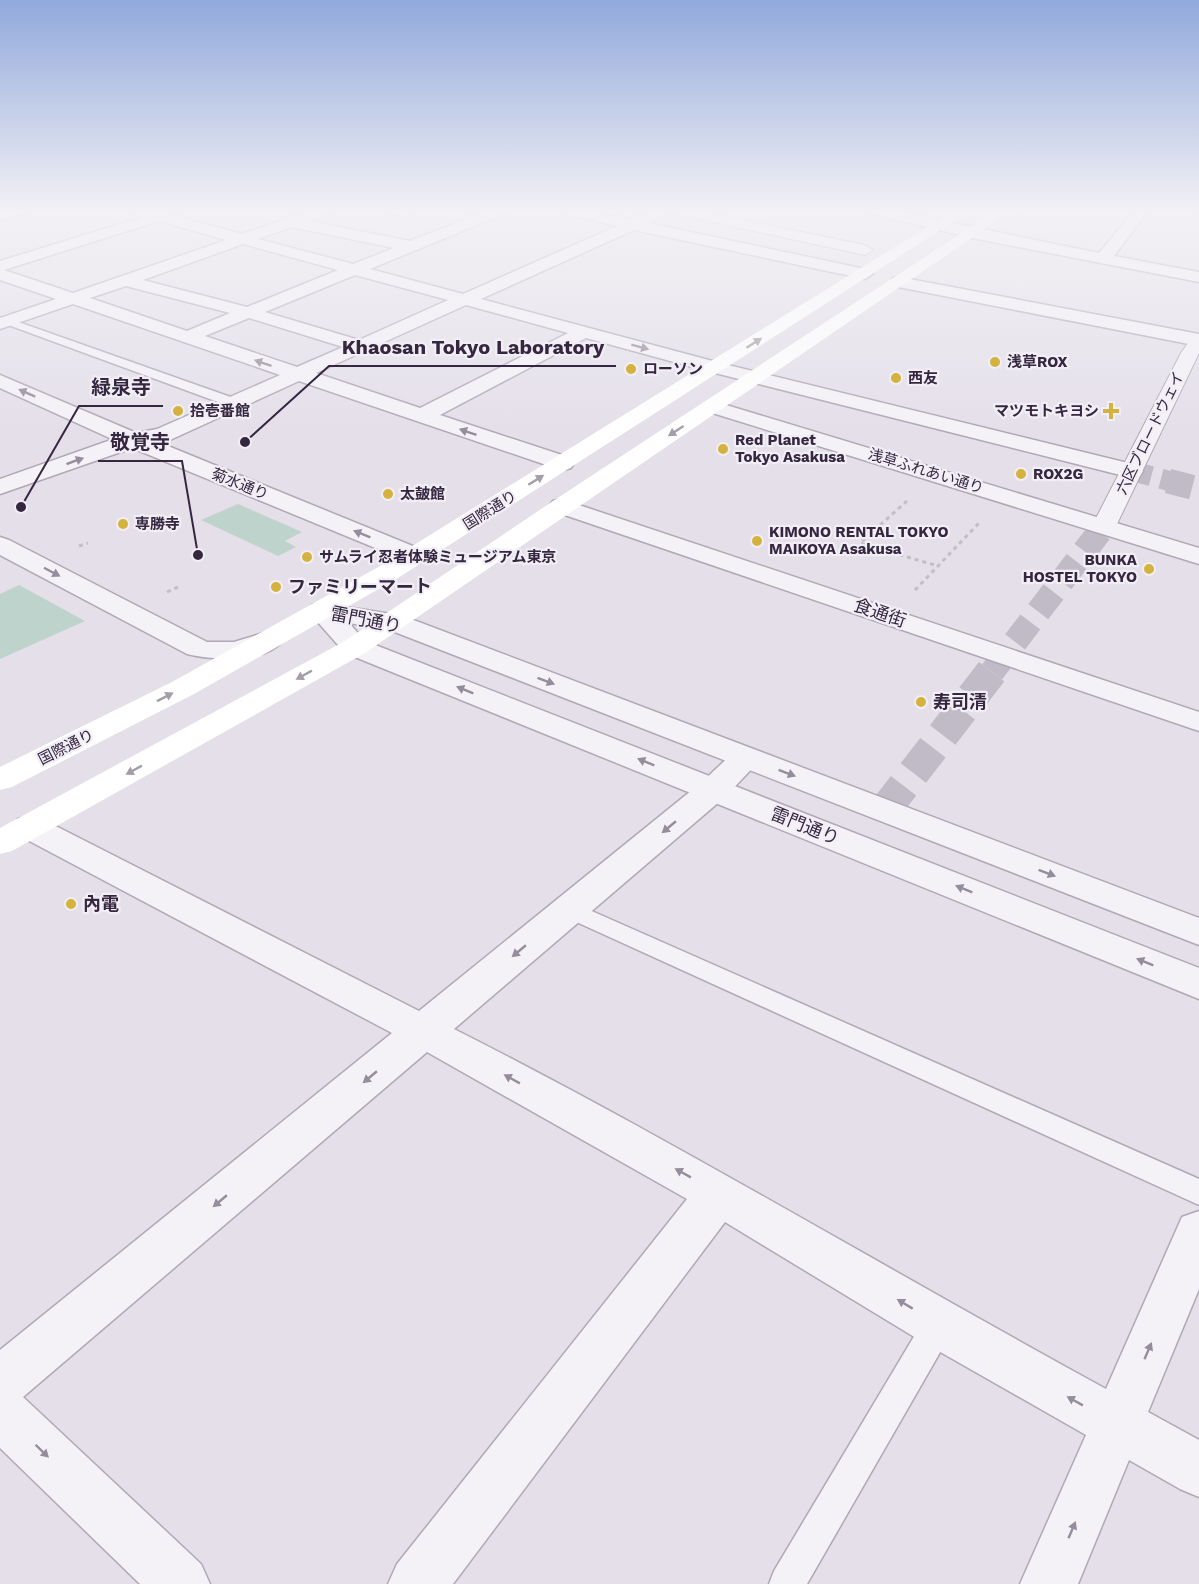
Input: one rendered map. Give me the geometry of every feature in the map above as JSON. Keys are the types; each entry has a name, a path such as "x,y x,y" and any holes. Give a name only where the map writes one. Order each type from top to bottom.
{"main road":[{"name":"国際通り","path":"0,780 183,688 322,611 416,556 847,285"},
{"name":"国際通り","path":"15,835 356,647 561,506 895,285"}],"street":[{"path":"31,285 563,463"},
{"path":"4,323 111,285"},
{"path":"144,285 247,312 358,346"},
{"path":"187,337 314,285"},
{"path":"411,285 714,367 1132,471"},
{"path":"0,487 133,440 162,435 494,285"},
{"path":"912,285 1197,348"},
{"path":"422,416 584,332"},
{"name":"六区ブロードウェイ","path":"1104,526 1197,348"},
{"name":"菊水通り","path":"0,381 133,440 416,556"},
{"name":"浅草ふれあい通り","path":"713,406 1199,556"},
{"name":"食通街","path":"561,506 1199,722"},
{"path":"0,545 197,648 208,651 236,651 256,645 322,611"},
{"name":"雷門通り","path":"322,611 393,622 1199,932"},
{"name":"雷門通り","path":"322,611 356,647 1199,984"},
{"path":"0,1383 714,789 746,758"},
{"path":"15,835 424,1031 719,1194 939,1324 1199,1470"},
{"path":"417,1584 719,1194"},
{"path":"1049,1584 1199,1232"},
{"path":"0,1411 181,1584"}],"lane":[{"path":"4,323 234,403"},
{"path":"569,909 1199,1192"},
{"path":"788,1584 939,1324"}],"path":[{"path":"937,474 860,543 938,566"},
{"path":"890,616 1006,496"}],"shaded area":[{"path":"238,504 302,532 285,541 296,547 278,556 201,520"},
{"path":"19,585 85,621 0,659 0,594"}],"tunnel":[{"path":"1132,471 1173,482"},
{"path":"1168,481 1199,489"},
{"path":"992,672 1104,526"},
{"path":"884,811 993,670"}],"place":[{"name":"浅草ROX","path":"995,362"},
{"name":"ローソン","path":"631,369"},
{"name":"西友","path":"896,378"},
{"name":"拾壱番館","path":"178,411"},
{"name":"マツモトキヨシ","path":"1111,411"},
{"name":"Khaosan Tokyo Laboratory","path":"245,442"},
{"name":"Red Planet Tokyo Asakusa","path":"723,449"},
{"name":"ROX2G","path":"1021,474"},
{"name":"太皷館","path":"388,494"},
{"name":"緑泉寺","path":"21,507"},
{"name":"専勝寺","path":"123,524"},
{"name":"KIMONO RENTAL TOKYO MAIKOYA Asakusa","path":"757,541"},
{"name":"敬覚寺","path":"198,555"},
{"name":"サムライ忍者体験ミュージアム東京","path":"307,557"},
{"name":"BUNKA HOSTEL TOKYO","path":"1149,569"},
{"name":"ファミリーマート","path":"276,587"},
{"name":"寿司清","path":"921,702"},
{"name":"內電","path":"71,904"}]}
